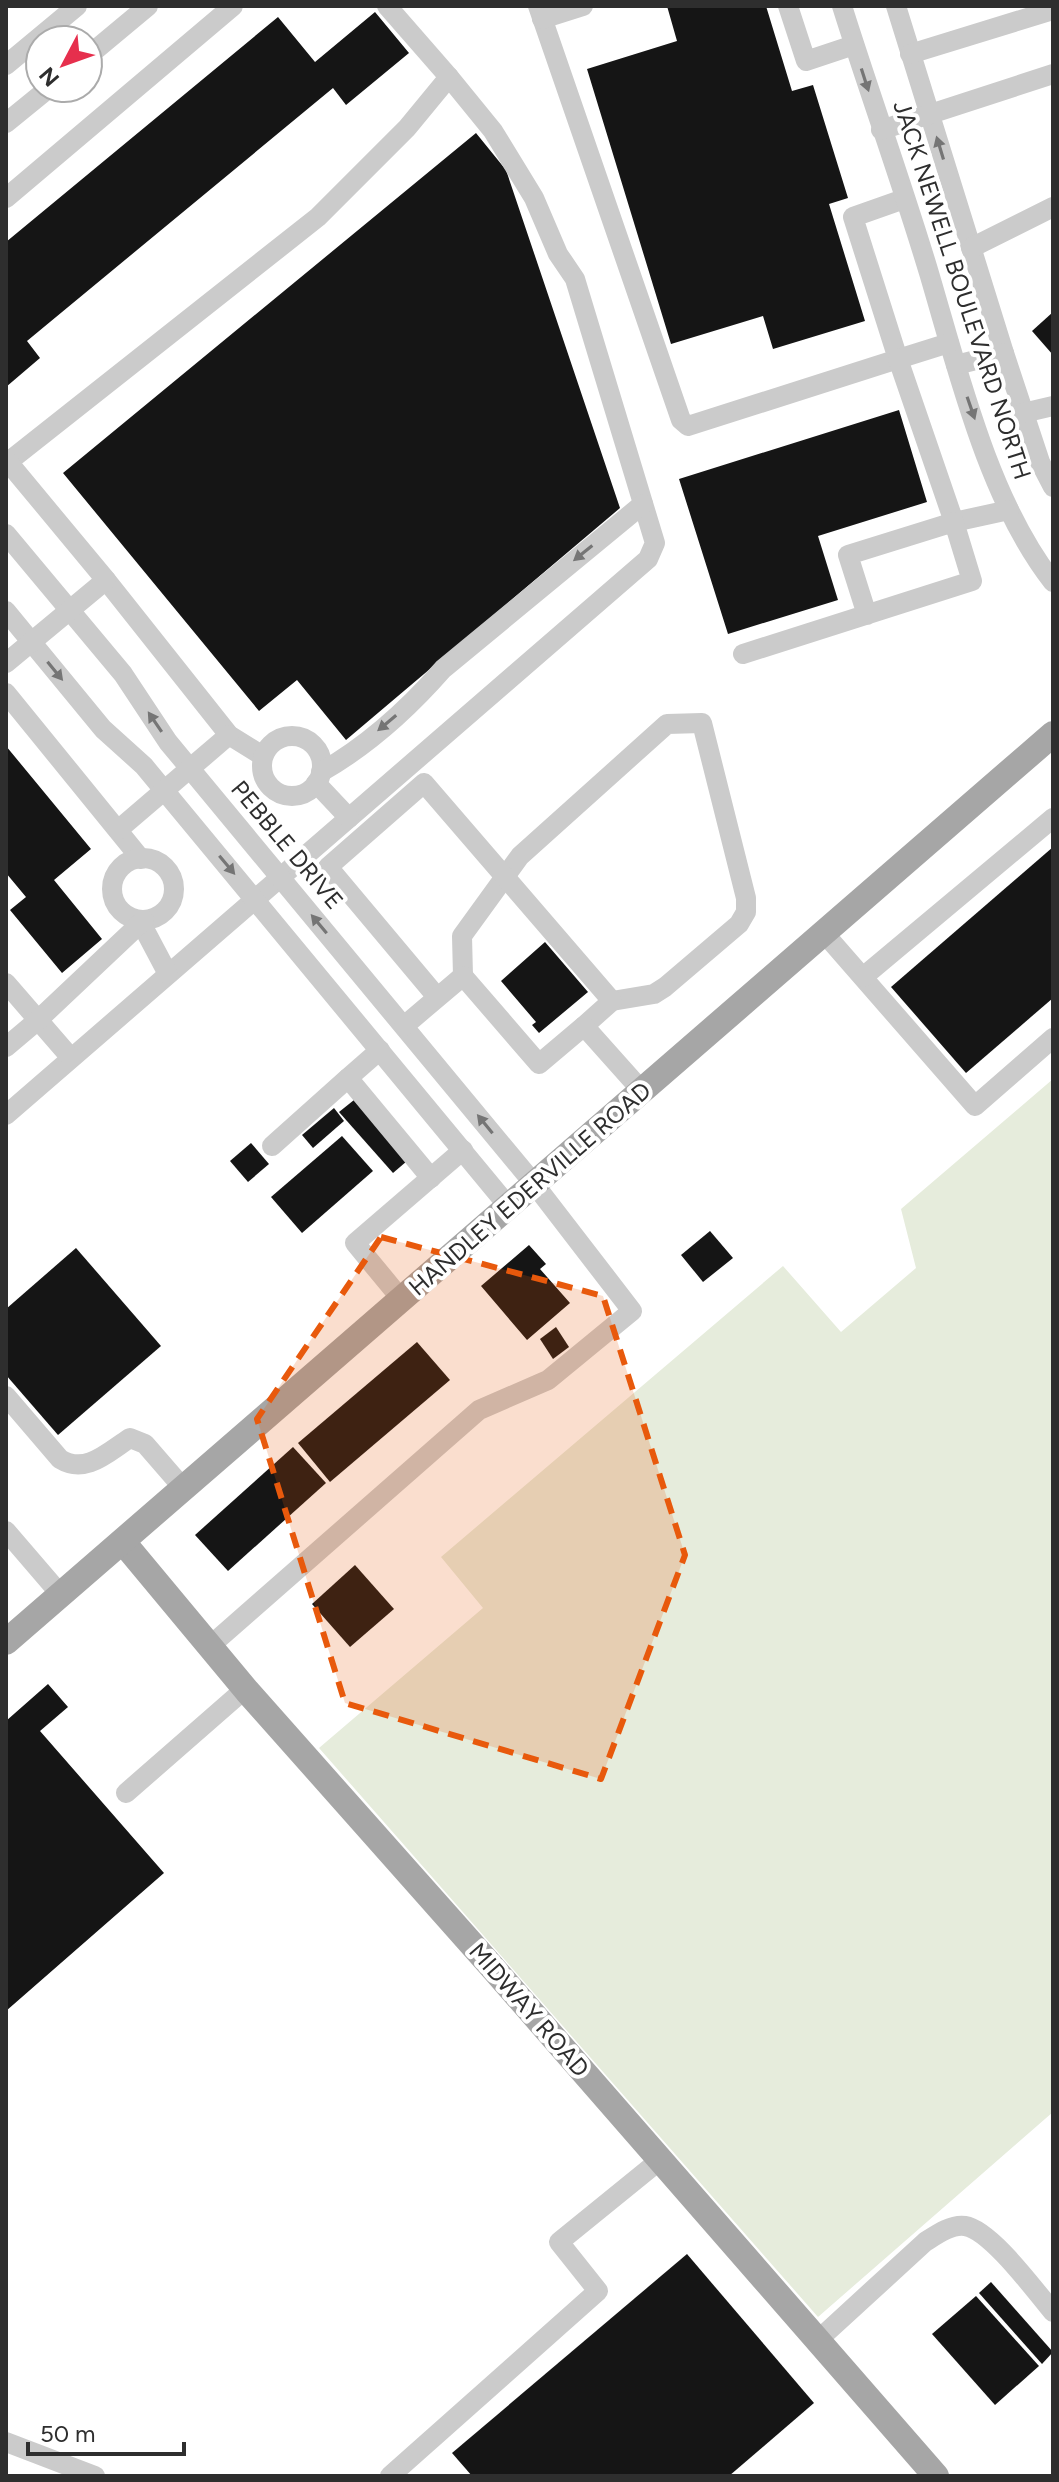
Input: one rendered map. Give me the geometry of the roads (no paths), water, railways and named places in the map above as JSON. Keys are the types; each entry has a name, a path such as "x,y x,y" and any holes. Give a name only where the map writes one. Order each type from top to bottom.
{"main road":[{"name":"HANDLEY EDERVILLE ROAD","path":"6,1642 1053,734"},
{"name":"MIDWAY ROAD","path":"123,1542 245,1689 936,2476"}],"street":[{"path":"6,65 77,6"},
{"path":"104,43 148,6"},
{"path":"6,198 233,6"},
{"path":"6,1115 648,559 655,543 575,279 558,254 534,198 493,131 387,6"},
{"path":"583,6 540,12 681,420 688,426 949,343"},
{"path":"788,6 806,61 854,45"},
{"name":"JACK NEWELL BOULEVARD NORTH","path":"842,6 993,473 1017,529 1053,582"},
{"name":"JACK NEWELL BOULEVARD NORTH","path":"896,6 1023,413 1040,462 1053,487"},
{"path":"910,54 1053,10"},
{"path":"881,130 1053,74"},
{"path":"263,756 229,735 7,461 318,217 407,128 449,77"},
{"path":"6,123 29,104"},
{"path":"743,654 972,581 853,217 904,199"},
{"path":"971,248 1053,207"},
{"path":"956,365 1004,353"},
{"path":"1023,413 1053,406"},
{"path":"349,818 318,777 320,756 315,748 300,738 282,738 274,742 263,756 263,775 274,790 292,796 302,794 318,777 417,698 443,669 643,504"},
{"path":"867,615 848,555 954,522 1009,510"},
{"name":"PEBBLE DRIVE","path":"6,534 123,674 168,742 535,1185 632,1311 548,1380 479,1410 210,1646"},
{"path":"6,663 106,580"},
{"path":"6,611 103,729 165,790 509,1207"},
{"path":"6,693 141,859"},
{"path":"702,723 746,898 746,912 739,924 654,994 612,1001 539,1064 463,976 462,936 520,856 667,724 702,723"},
{"path":"118,830 229,735"},
{"path":"437,997 328,867 424,783 612,1001"},
{"path":"863,977 1053,818"},
{"path":"6,1047 143,921 162,914 173,898 172,878 160,863 141,859 123,865 113,881 112,891 119,909 143,921 168,974"},
{"path":"824,933 975,1106 1053,1038"},
{"path":"404,1026 463,976"},
{"path":"6,983 71,1058"},
{"path":"352,1017 378,994"},
{"path":"584,1026 642,1091"},
{"path":"272,1146 380,1050"},
{"path":"348,1078 431,1178"},
{"path":"426,1105 451,1083"},
{"path":"402,1300 355,1243 463,1150"},
{"path":"6,1396 60,1459 71,1466 90,1464 130,1438 145,1444 184,1489"},
{"path":"6,1531 61,1595"},
{"path":"126,1793 245,1689"},
{"path":"390,2476 598,2291 559,2242 660,2160"},
{"path":"817,2341 925,2242 942,2231 965,2226 986,2238 1011,2261 1053,2312"},
{"path":"6,2442 95,2476"}]}
